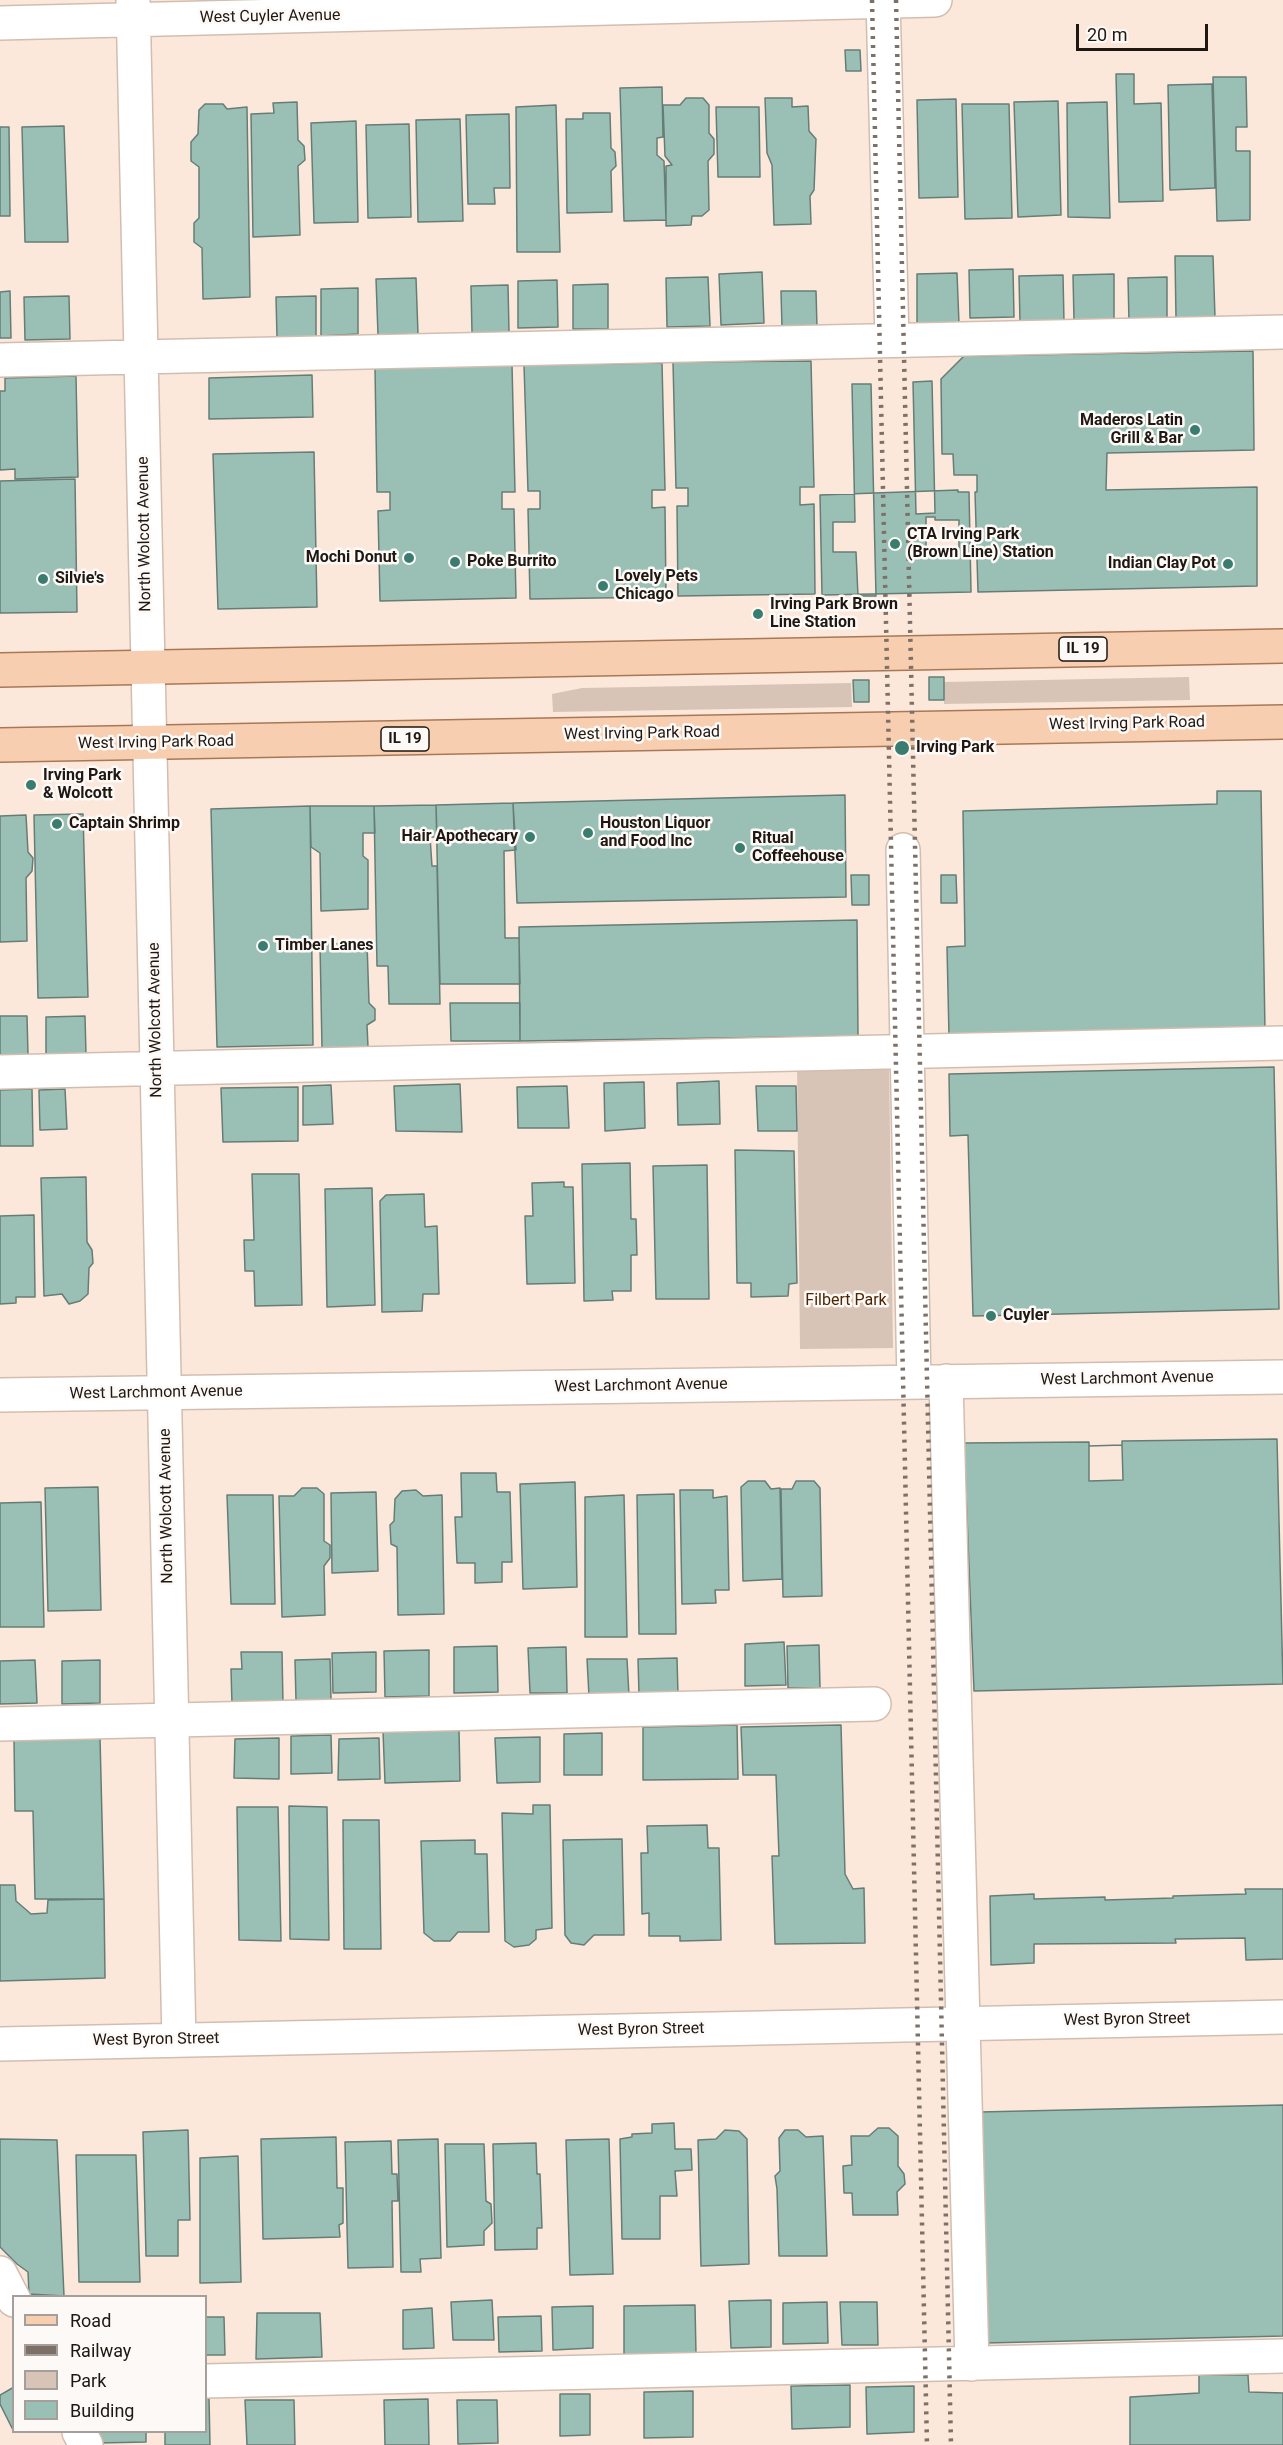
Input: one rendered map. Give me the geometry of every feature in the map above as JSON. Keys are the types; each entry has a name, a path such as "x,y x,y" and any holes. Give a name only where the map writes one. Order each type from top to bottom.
{"main road":[{"name":"IL 19","path":"0,670 1283,646"},
{"name":"West Irving Park Road","path":"0,745 1283,722"}],"street":[{"name":"West Cuyler Avenue","path":"0,23 133,10 935,0"},
{"path":"883,1 892,340"},
{"name":"North Wolcott Avenue","path":"133,10 179,2040"},
{"path":"0,360 1283,332"},
{"path":"903,850 914,1382"},
{"path":"0,1072 1283,1043"},
{"name":"West Larchmont Avenue","path":"0,1395 1283,1377"},
{"path":"946,1381 961,2023 972,2364"},
{"path":"0,1724 874,1704"},
{"name":"West Byron Street","path":"0,2044 1283,2017"},
{"path":"0,2273 12,2296"},
{"path":"207,2382 1283,2356"}],"green space":[{"path":"1189,677 1190,700 944,704 944,682"},
{"path":"851,683 852,707 553,712 552,694 582,688"},
{"name":"Filbert Park","path":"889,1062 893,1348 800,1349 797,1064"}],"building":[{"path":"845,50 860,50 861,71 846,71"},
{"path":"1116,74 1134,74 1134,104 1161,103 1163,201 1119,202"},
{"path":"1213,77 1246,77 1247,127 1236,127 1236,151 1250,151 1250,220 1217,221"},
{"path":"1212,84 1215,188 1170,190 1168,85"},
{"path":"662,87 663,137 657,138 657,155 664,161 666,220 624,221 620,88"},
{"path":"686,98 703,98 709,105 709,133 714,139 714,154 708,161 709,210 702,216 692,216 691,225 666,226 666,166 672,165 665,156 663,105 680,105"},
{"path":"765,98 792,98 792,107 808,106 809,131 816,139 814,190 810,196 811,224 774,225 772,165 767,153"},
{"path":"956,99 958,197 919,198 917,100"},
{"path":"1058,101 1061,215 1018,217 1014,102"},
{"path":"297,102 298,140 304,146 305,160 298,166 300,235 253,237 251,114 274,113 273,103"},
{"path":"1107,102 1110,218 1068,217 1067,103"},
{"path":"205,104 223,104 227,109 247,107 250,297 203,299 202,248 194,242 194,223 199,218 199,167 191,161 191,142 198,134 199,110"},
{"path":"962,104 1009,104 1012,218 965,219"},
{"path":"556,105 560,252 517,252 516,107"},
{"path":"716,107 759,107 760,177 718,177"},
{"path":"583,113 610,113 611,148 615,152 616,166 611,171 612,212 567,213 566,119 583,119"},
{"path":"509,114 510,188 494,188 495,204 468,204 466,115"},
{"path":"460,119 463,221 418,222 416,120"},
{"path":"356,121 358,222 314,223 311,123"},
{"path":"409,124 411,217 368,218 366,125"},
{"path":"64,126 68,242 25,242 22,127"},
{"path":"0,127 9,127 10,216 0,216"},
{"path":"1175,256 1213,256 1215,318 1176,318"},
{"path":"1013,269 1014,317 970,318 969,270"},
{"path":"762,272 764,323 721,325 719,274"},
{"path":"957,273 959,324 917,324 917,274"},
{"path":"1114,274 1114,321 1074,321 1073,275"},
{"path":"1063,275 1064,322 1020,323 1019,276"},
{"path":"708,277 710,326 667,327 666,278"},
{"path":"1167,277 1167,321 1129,322 1128,278"},
{"path":"416,278 418,334 378,335 376,279"},
{"path":"557,280 558,327 518,328 518,281"},
{"path":"608,284 608,329 573,329 573,285"},
{"path":"508,285 509,332 472,333 471,286"},
{"path":"358,288 358,334 321,336 321,289"},
{"path":"10,291 11,338 0,338 0,292"},
{"path":"781,291 816,291 817,327 782,328"},
{"path":"69,296 70,339 25,340 24,297"},
{"path":"316,296 316,337 277,337 276,297"},
{"path":"1253,351 1254,450 1107,453 1106,490 1257,487 1257,586 978,592 975,492 977,492 977,475 954,475 953,454 942,454 941,379 964,356"},
{"path":"811,361 814,487 800,487 800,505 814,504 815,594 678,596 677,506 688,506 688,488 676,488 673,362"},
{"path":"662,363 665,490 652,490 652,508 665,507 666,597 530,599 528,509 540,509 540,491 528,491 524,365"},
{"path":"512,365 515,492 502,492 502,509 514,509 516,598 380,601 378,511 390,510 390,492 377,492 375,368"},
{"path":"312,375 313,417 209,419 209,378"},
{"path":"76,376 78,477 15,479 15,469 0,470 0,391 5,391 5,378"},
{"path":"932,381 935,513 916,514 913,382"},
{"path":"852,384 871,384 876,596 858,596 856,552 833,552 833,522 855,522"},
{"path":"314,452 317,607 218,609 213,454"},
{"path":"75,479 77,612 0,613 0,481"},
{"name":"CTA Irving Park (Brown Line) Station","path":"958,490 958,492 969,492 971,592 822,595 820,495"},
{"path":"926,517 935,517 935,520 959,520 959,548 926,549"},
{"path":"929,677 944,677 944,700 929,700"},
{"path":"853,680 869,680 869,702 854,702"},
{"path":"1217,791 1261,791 1265,1031 949,1036 947,947 965,946 963,811 1217,804"},
{"path":"845,795 846,897 517,903 513,803"},
{"path":"513,803 516,850 504,851 505,938 519,938 520,984 440,984 436,805"},
{"path":"436,805 437,837 430,837 432,866 437,866 440,1004 389,1004 388,966 377,966 374,806"},
{"path":"310,806 374,806 375,833 363,833 363,856 368,860 368,909 321,911 320,853 311,847"},
{"name":"Timber Lanes","path":"310,806 313,1045 217,1047 211,809"},
{"path":"83,814 88,997 38,998 34,815"},
{"path":"26,815 28,852 33,858 32,871 26,878 27,941 0,942 0,816"},
{"path":"851,875 869,875 869,905 852,905"},
{"path":"941,875 956,875 957,903 941,903"},
{"path":"857,920 858,1036 520,1041 519,927"},
{"path":"367,943 369,1003 375,1009 375,1020 367,1025 368,1047 322,1048 320,944"},
{"path":"450,1003 520,1003 520,1041 451,1041"},
{"path":"0,1016 27,1016 28,1055 0,1056"},
{"path":"85,1016 86,1055 46,1056 46,1017"},
{"path":"1274,1067 1279,1309 973,1316 968,1135 950,1136 949,1074"},
{"path":"719,1081 720,1124 678,1125 677,1083"},
{"path":"644,1082 645,1128 605,1131 604,1083"},
{"path":"460,1084 462,1132 396,1131 394,1086"},
{"path":"331,1085 333,1124 303,1125 303,1086"},
{"path":"567,1086 569,1128 518,1128 517,1087"},
{"path":"756,1086 796,1086 797,1131 758,1131"},
{"path":"298,1087 298,1141 223,1142 221,1088"},
{"path":"32,1089 33,1146 0,1146 0,1090"},
{"path":"65,1089 67,1129 40,1130 39,1090"},
{"path":"735,1150 794,1151 797,1283 789,1284 788,1296 751,1297 751,1283 737,1283"},
{"path":"630,1163 631,1219 636,1219 637,1255 631,1255 631,1291 612,1291 613,1300 584,1301 582,1164"},
{"path":"707,1165 709,1299 656,1299 653,1166"},
{"path":"252,1174 299,1174 302,1305 255,1306 254,1271 245,1271 244,1240 254,1240"},
{"path":"86,1177 87,1242 92,1250 93,1263 89,1268 88,1294 80,1301 69,1304 62,1294 44,1296 41,1178"},
{"path":"564,1182 564,1187 573,1187 575,1283 527,1284 525,1216 533,1216 532,1183"},
{"path":"372,1188 375,1305 327,1307 325,1189"},
{"path":"424,1194 425,1227 437,1226 439,1294 423,1294 422,1311 382,1312 380,1201 386,1195"},
{"path":"34,1215 35,1297 16,1297 16,1303 0,1304 0,1216"},
{"path":"1277,1439 1283,1684 974,1691 964,1443 1089,1442 1089,1446 1122,1445 1122,1441"},
{"path":"1122,1445 1123,1480 1089,1481 1089,1446"},
{"path":"461,1473 496,1473 497,1492 510,1492 512,1562 502,1562 502,1582 475,1583 475,1563 457,1563 455,1517 462,1517"},
{"path":"748,1481 765,1481 771,1489 780,1488 782,1579 743,1581 741,1487"},
{"path":"796,1481 814,1481 820,1488 822,1596 783,1597 781,1489 792,1489"},
{"path":"575,1482 577,1587 523,1589 520,1484"},
{"path":"98,1487 101,1610 48,1611 45,1488"},
{"path":"302,1488 317,1488 324,1494 324,1541 330,1545 330,1558 324,1566 325,1615 282,1617 279,1496 294,1496"},
{"path":"416,1490 423,1496 442,1495 444,1614 398,1615 397,1547 391,1544 390,1525 394,1521 395,1499 402,1491"},
{"path":"680,1490 713,1490 713,1498 727,1496 729,1590 715,1590 716,1603 682,1604"},
{"path":"376,1492 378,1571 332,1573 331,1493"},
{"path":"674,1494 676,1634 639,1634 637,1495"},
{"path":"227,1495 273,1495 275,1604 231,1604"},
{"path":"624,1495 627,1637 585,1637 585,1497"},
{"path":"41,1502 44,1627 0,1627 0,1503"},
{"path":"784,1642 786,1685 745,1686 745,1644"},
{"path":"819,1645 820,1688 788,1688 787,1646"},
{"path":"497,1646 498,1692 454,1693 454,1647"},
{"path":"566,1647 567,1693 530,1693 528,1648"},
{"path":"429,1650 429,1696 385,1697 384,1651"},
{"path":"241,1652 282,1652 283,1704 232,1705 231,1669 242,1669"},
{"path":"376,1652 376,1692 333,1693 332,1653"},
{"path":"677,1658 678,1695 639,1694 638,1659"},
{"path":"330,1659 331,1700 296,1701 295,1660"},
{"path":"587,1659 627,1659 629,1696 589,1696"},
{"path":"35,1660 37,1703 0,1704 0,1661"},
{"path":"100,1660 100,1703 62,1704 62,1661"},
{"path":"737,1725 738,1779 643,1780 643,1727"},
{"path":"841,1725 845,1874 853,1889 864,1888 865,1943 775,1944 772,1856 779,1856 776,1775 743,1775 741,1727"},
{"path":"459,1729 460,1781 385,1783 383,1731"},
{"path":"602,1733 602,1775 564,1775 564,1734"},
{"path":"331,1735 332,1773 291,1774 291,1736"},
{"path":"540,1737 540,1782 497,1783 495,1738"},
{"path":"100,1738 104,1899 35,1899 33,1811 15,1811 14,1739"},
{"path":"279,1738 279,1779 234,1778 235,1739"},
{"path":"379,1738 380,1779 338,1780 339,1739"},
{"path":"533,1805 550,1805 552,1928 536,1930 536,1939 529,1945 514,1947 505,1941 502,1813 533,1814"},
{"path":"289,1806 327,1807 329,1940 290,1939"},
{"path":"237,1807 278,1807 281,1941 239,1940"},
{"path":"343,1820 379,1820 381,1949 344,1949"},
{"path":"707,1825 708,1848 719,1848 721,1940 680,1941 680,1936 649,1936 649,1913 642,1914 641,1853 648,1853 647,1826"},
{"path":"622,1839 624,1935 594,1935 584,1945 571,1943 565,1935 563,1840"},
{"path":"475,1840 475,1854 487,1854 489,1932 458,1932 450,1941 434,1941 424,1933 421,1841"},
{"path":"0,1885 15,1885 16,1901 31,1914 47,1913 48,1900 104,1899 105,1978 0,1981"},
{"path":"1245,1889 1283,1889 1283,1959 1246,1960 1245,1938 1175,1939 1176,1943 1034,1944 1034,1963 991,1965 990,1896 1034,1894 1034,1899 1105,1897 1105,1900 1246,1894"},
{"path":"1283,2105 1283,2336 986,2343 980,2112"},
{"path":"674,2123 675,2149 691,2149 692,2170 675,2171 677,2196 660,2196 660,2239 622,2239 620,2139 632,2137 632,2134 652,2133 652,2124"},
{"path":"878,2128 889,2128 898,2136 898,2166 904,2174 905,2184 897,2192 898,2215 853,2215 852,2193 844,2193 843,2166 852,2165 851,2136 869,2136"},
{"path":"188,2130 190,2220 178,2220 178,2256 146,2256 143,2132"},
{"path":"725,2130 739,2131 747,2139 749,2264 701,2266 698,2140 716,2139"},
{"path":"785,2130 798,2130 806,2137 823,2136 827,2256 779,2256 775,2176 780,2171 779,2138"},
{"path":"336,2137 337,2188 343,2188 343,2223 339,2225 340,2237 263,2239 261,2139"},
{"path":"0,2139 57,2140 64,2295 29,2294 28,2272 0,2247"},
{"path":"438,2139 441,2258 420,2259 421,2272 401,2272 398,2140"},
{"path":"609,2139 613,2274 570,2275 566,2140"},
{"path":"391,2141 392,2174 397,2174 398,2201 392,2201 393,2267 348,2268 345,2142"},
{"path":"536,2143 537,2174 540,2174 542,2228 537,2228 537,2249 495,2250 493,2144"},
{"path":"445,2144 484,2144 486,2201 491,2204 492,2223 484,2231 484,2245 447,2247"},
{"path":"76,2155 136,2155 140,2282 79,2282"},
{"path":"238,2156 241,2282 200,2283 200,2158"},
{"path":"492,2300 494,2340 453,2340 451,2302"},
{"path":"771,2300 771,2347 731,2348 729,2301"},
{"path":"827,2302 828,2343 783,2344 783,2303"},
{"path":"840,2302 877,2302 878,2345 842,2345"},
{"path":"695,2305 696,2354 624,2355 624,2306"},
{"path":"593,2306 593,2348 553,2350 552,2307"},
{"path":"432,2308 434,2348 403,2349 403,2310"},
{"path":"257,2313 320,2313 322,2357 256,2359"},
{"path":"541,2316 542,2351 499,2352 498,2317"},
{"path":"207,2317 224,2317 225,2355 207,2355"},
{"path":"1199,2375 1248,2375 1249,2392 1283,2393 1283,2445 1130,2445 1130,2397 1199,2393"},
{"path":"850,2385 850,2427 792,2429 791,2386"},
{"path":"914,2386 914,2432 867,2434 866,2387"},
{"path":"12,2388 12,2428 0,2404 0,2395"},
{"path":"693,2391 693,2437 644,2438 644,2392"},
{"path":"560,2394 590,2394 590,2435 560,2436"},
{"path":"207,2398 209,2398 210,2445 165,2445 165,2433 207,2433"},
{"path":"428,2399 429,2445 385,2445 384,2400"},
{"path":"245,2400 294,2400 295,2445 247,2445"},
{"path":"457,2400 497,2400 498,2443 458,2444"},
{"path":"99,2433 146,2433 146,2442 99,2443"}],"railway":[{"path":"872,0 927,2445"},
{"path":"896,0 951,2445"}],"place":[{"name":"Maderos Latin Grill & Bar","path":"1195,430"},
{"name":"CTA Irving Park (Brown Line) Station","path":"895,544"},
{"name":"Mochi Donut","path":"409,558"},
{"name":"Poke Burrito","path":"455,562"},
{"name":"Indian Clay Pot","path":"1228,564"},
{"name":"Silvie's","path":"43,579"},
{"name":"Lovely Pets Chicago","path":"603,586"},
{"name":"Irving Park Brown Line Station","path":"758,614"},
{"name":"Irving Park","path":"902,748"},
{"name":"Irving Park & Wolcott","path":"31,785"},
{"name":"Captain Shrimp","path":"57,824"},
{"name":"Houston Liquor and Food Inc","path":"588,833"},
{"name":"Hair Apothecary","path":"530,837"},
{"name":"Ritual Coffeehouse","path":"740,848"},
{"name":"Timber Lanes","path":"263,946"},
{"name":"Cuyler","path":"991,1316"}]}
